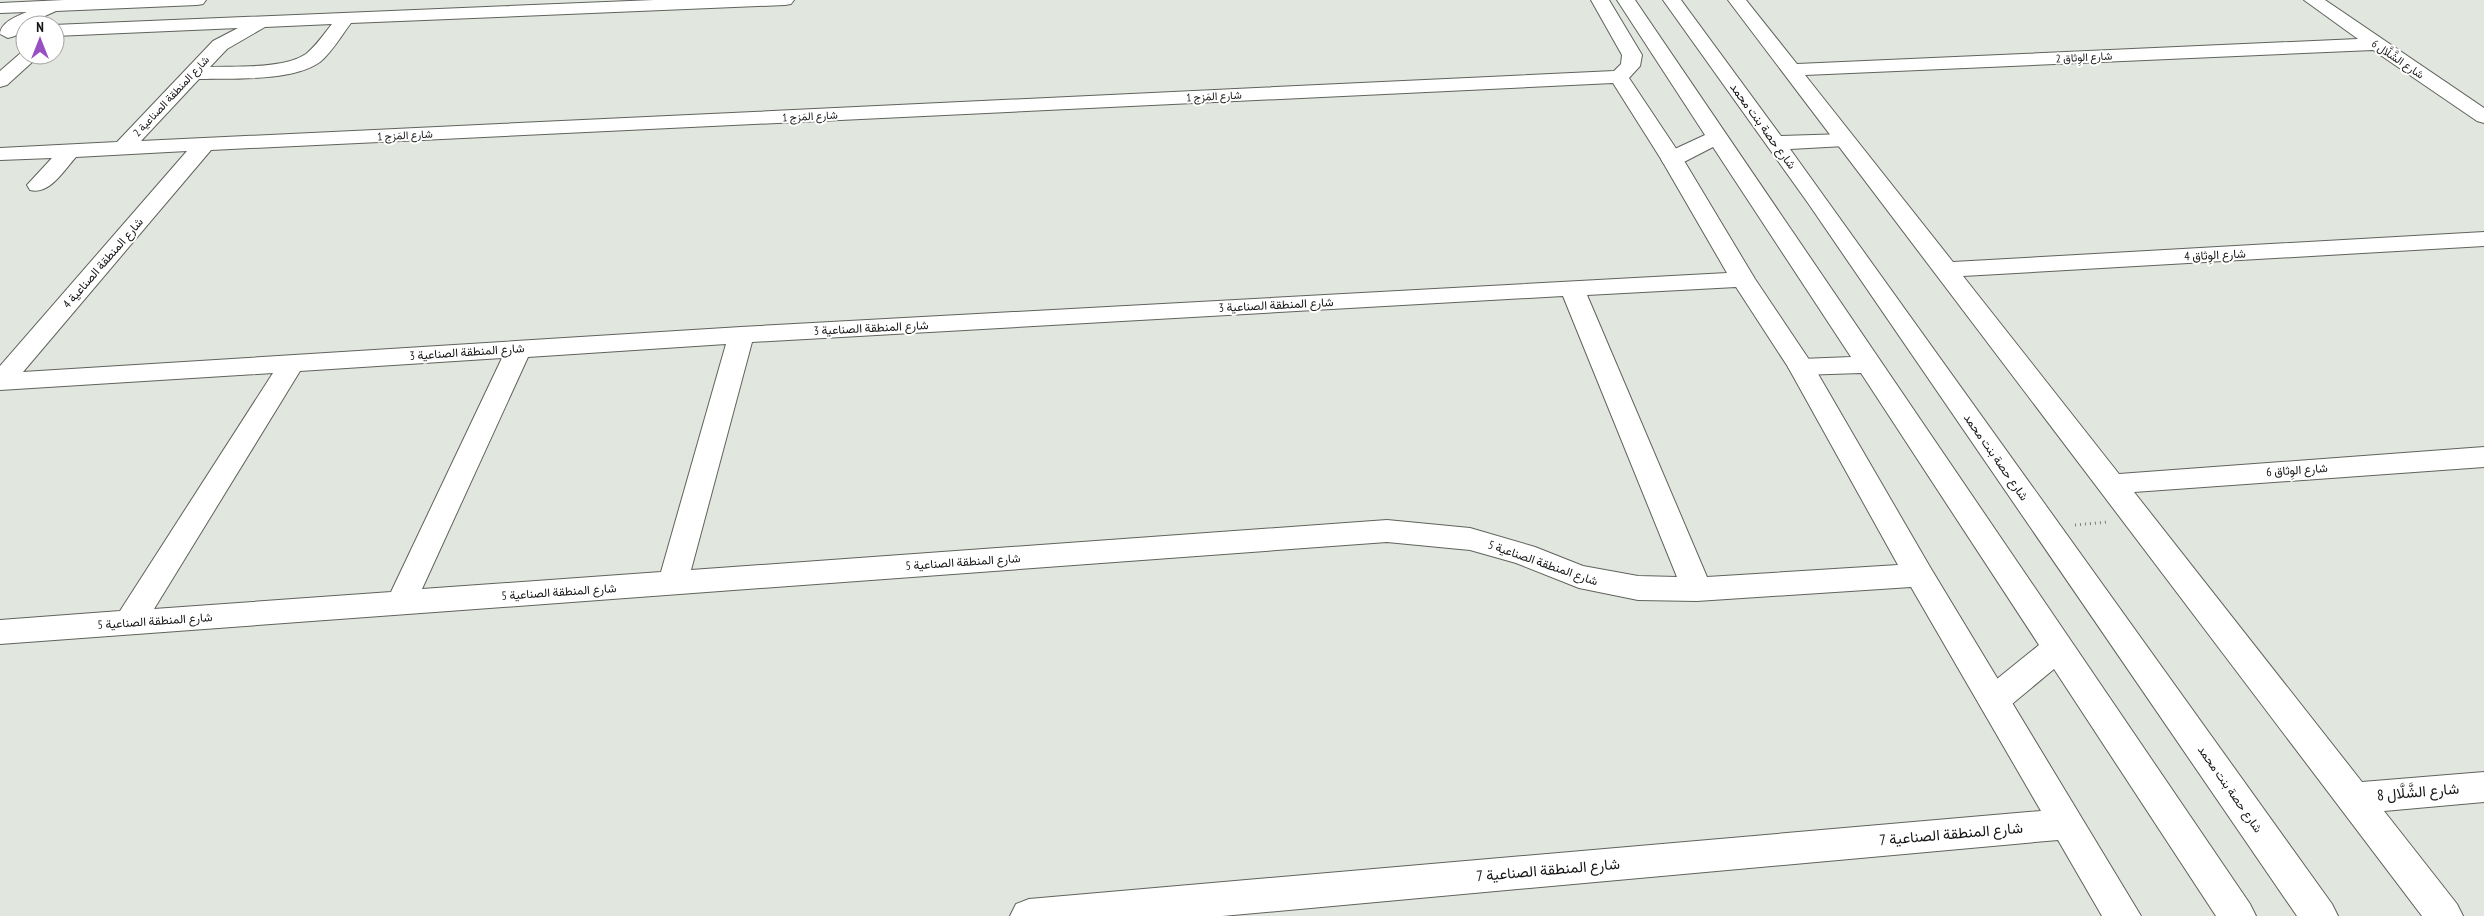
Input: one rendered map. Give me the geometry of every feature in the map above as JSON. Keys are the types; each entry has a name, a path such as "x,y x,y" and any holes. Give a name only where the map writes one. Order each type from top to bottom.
{"street":[{"path":"11,22 58,6 197,0"},
{"path":"65,31 346,18 513,3 785,0"},
{"path":"1600,0 1632,55 1630,66 1619,77 1672,159 1743,279 1801,367 1919,575 2122,916"},
{"path":"1626,0 1719,136 1869,365 2237,916"},
{"path":"1737,0 2444,916"},
{"name":"شارع الشَّلَّال 6","path":"2313,0 2484,117"},
{"name":"شارع حصة بنت محمد","path":"1676,3 2320,916"},
{"path":"194,73 281,68 304,63 314,57 346,18"},
{"name":"شارع المنطقة الصناعية 2","path":"123,148 220,45 262,21"},
{"name":"شارع المنطقة الصناعية 2","path":"198,24 219,31 222,40 220,45"},
{"name":"شارع الوِثاق 2","path":"1792,70 2377,44"},
{"path":"0,81 18,65"},
{"name":"شارع المَزج 1","path":"0,154 1619,77"},
{"path":"1672,159 1719,136"},
{"path":"1775,143 1845,140"},
{"name":"شارع المنطقة الصناعية 4","path":"0,382 205,144"},
{"path":"38,185 71,150"},
{"name":"شارع الوِثاق 4","path":"1945,270 2484,239"},
{"name":"شارع المنطقة الصناعية 3","path":"0,382 741,335 1743,279"},
{"path":"1572,288 1697,590"},
{"path":"673,583 741,335"},
{"path":"401,603 520,349"},
{"path":"129,623 292,363"},
{"path":"1801,367 1869,365"},
{"name":"شارع الوِثاق 6","path":"2111,484 2484,457"},
{"name":"شارع المنطقة الصناعية 5","path":"0,632 1387,531 1470,539 1525,555 1579,577 1608,584 1668,590 1697,590 1919,575"},
{"path":"1994,700 2058,647"},
{"name":"شارع الشَّلَّال 8","path":"2353,798 2484,787"},
{"name":"شارع المنطقة الصناعية 7","path":"1029,916 2067,824"}]}
